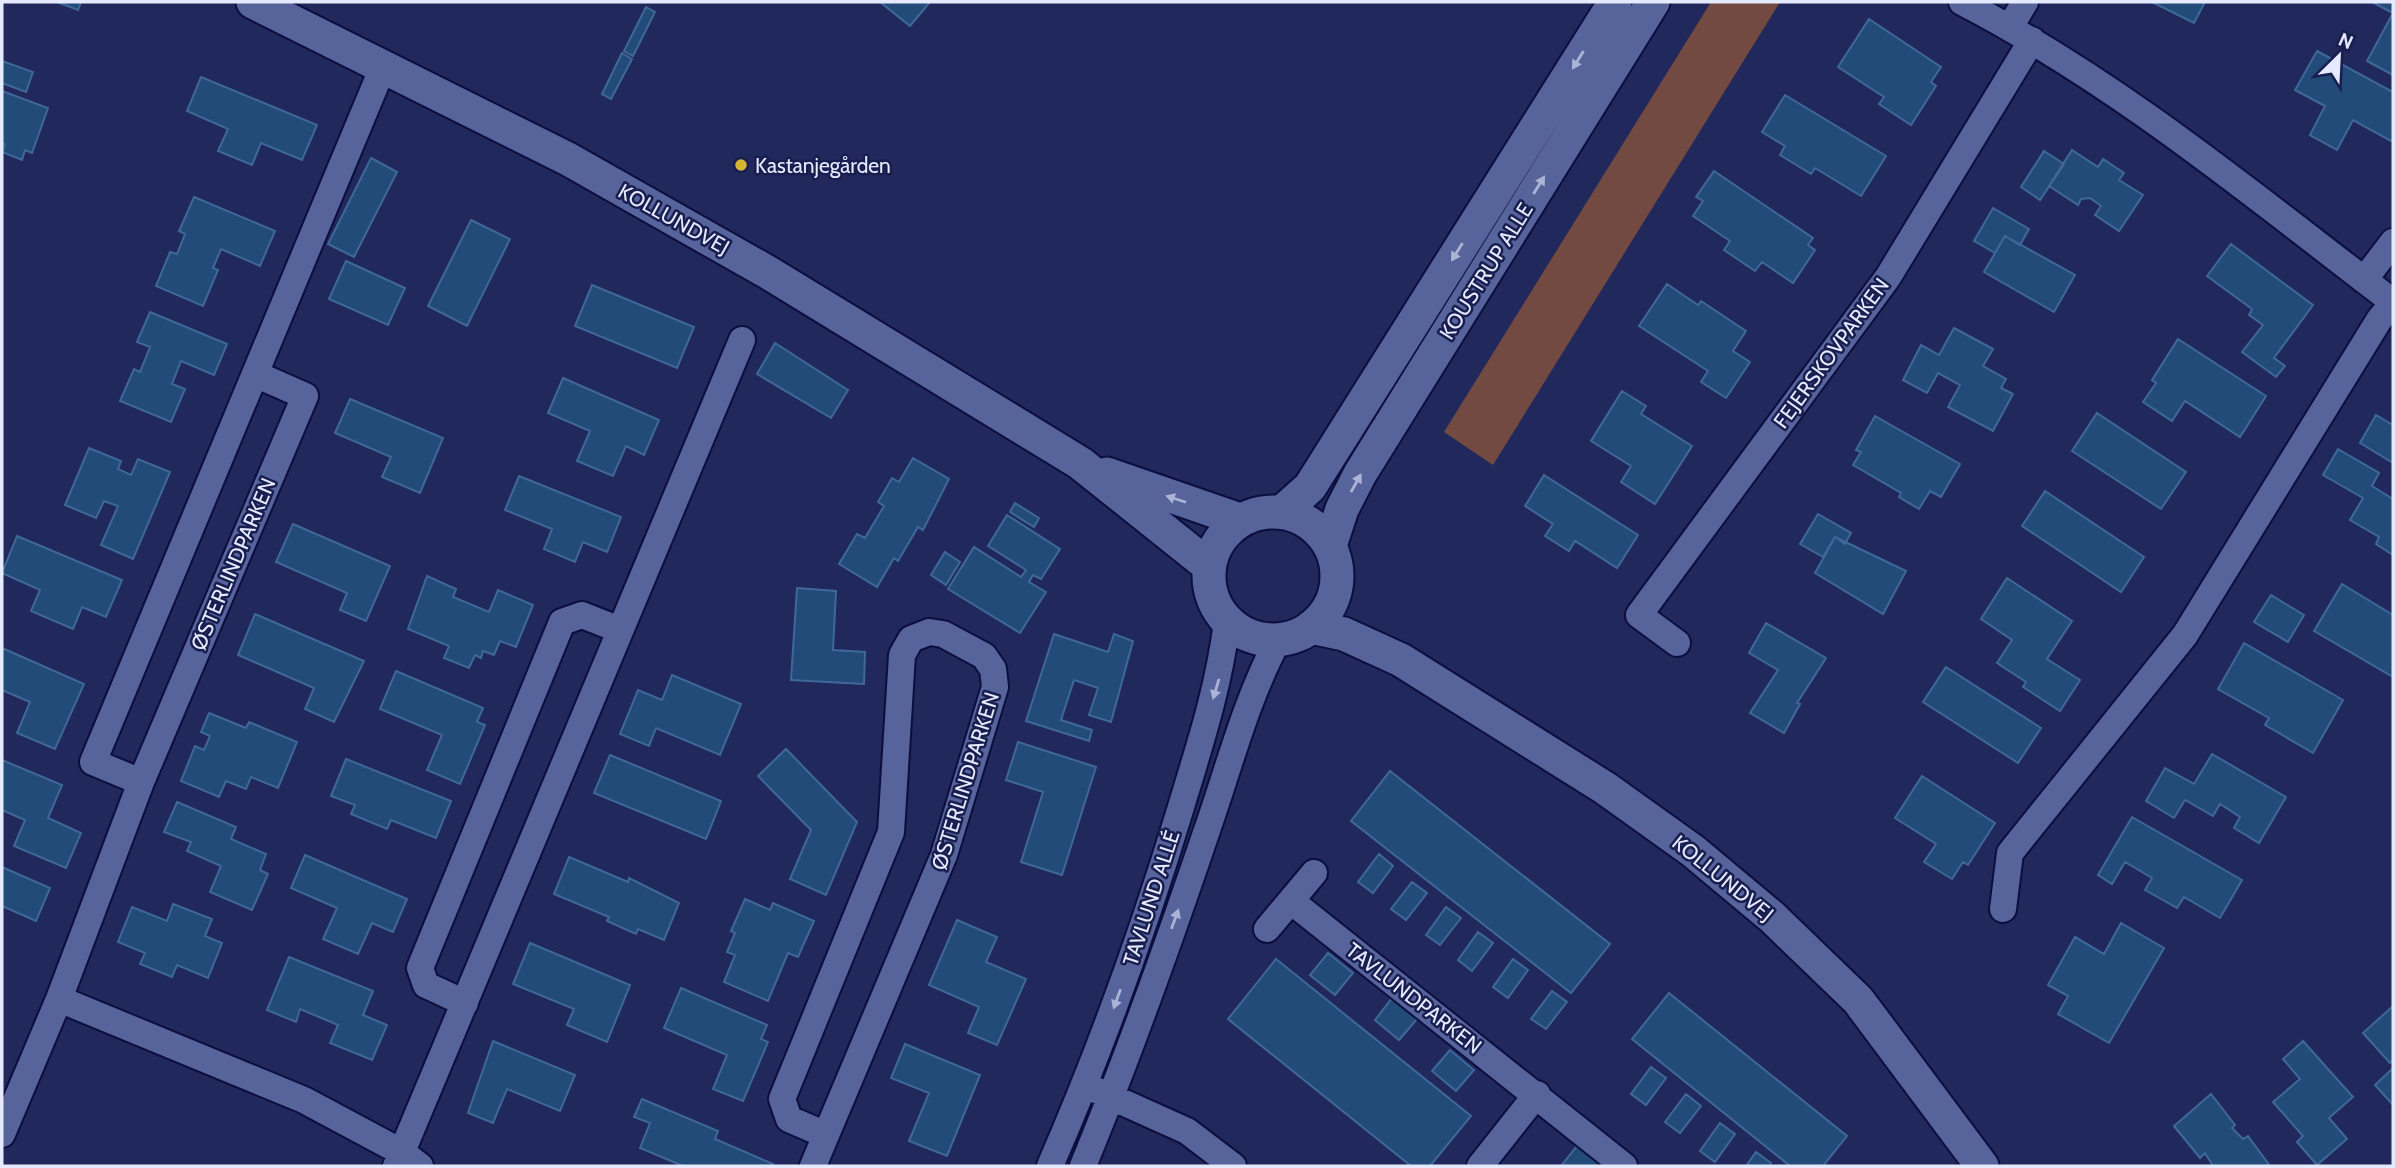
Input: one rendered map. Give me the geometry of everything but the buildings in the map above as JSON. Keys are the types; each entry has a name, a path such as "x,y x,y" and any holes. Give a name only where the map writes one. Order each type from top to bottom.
{"street":[{"name":"KOLLUNDVEJ","path":"253,2 568,159 769,273 1080,463 1209,566"},
{"name":"KOUSTRUP ALLE","path":"1282,512 1310,487 1615,2"},
{"name":"KOUSTRUP ALLE","path":"1330,546 1342,509 1360,474 1653,2"},
{"path":"1962,2 2021,33 2117,95 2217,166 2393,302 2379,320 2185,635 2010,853 2003,909"},
{"name":"FEJERSKOVPARKEN","path":"1677,643 1639,615 1888,277 2021,33 2025,2"},
{"path":"141,782 93,762 383,66"},
{"path":"2364,280 2393,242"},
{"path":"59,999 304,1100 406,1162 465,1003 742,340"},
{"name":"ØSTERLINDPARKEN","path":"2,1134 59,999 141,782 304,396 255,374"},
{"name":"KOLLUNDVEJ","path":"1080,463 1240,520"},
{"path":"1282,512 1301,518 1318,530 1330,546 1336,566 1336,587 1328,609 1311,627 1296,636 1278,640 1251,636 1227,621 1211,596 1209,566 1215,548 1226,532 1240,520 1261,513 1282,512"},
{"name":"KOLLUNDVEJ","path":"1336,587 1358,616 1401,660"},
{"path":"465,1003 425,985 419,968 562,622 582,615 620,630"},
{"name":"TAVLUND ALLÉ","path":"1050,1166 1086,1085 1153,898 1221,673 1227,621"},
{"name":"KOLLUNDVEJ","path":"1311,627 1344,634 1401,660 1605,788 1693,851 1772,917 1858,1000 1982,1166"},
{"name":"ØSTERLINDPARKEN","path":"813,1166 944,855 995,687 993,669 984,656 943,634 929,632 911,639 902,655 891,832 782,1099 789,1119 826,1135"},
{"name":"TAVLUND ALLÉ","path":"1083,1166 1111,1097 1206,833 1254,684 1278,640"},
{"path":"1268,929 1314,873"},
{"name":"TAVLUNDPARKEN","path":"1291,901 1537,1094 1624,1166"},
{"path":"1086,1085 1187,1131 1233,1166"},
{"path":"1479,1166 1537,1094"}],"shaded area":[{"path":"1711,2 1780,2 1493,465 1444,432"}],"place":[{"name":"Kastanjegården","path":"741,165"}]}
